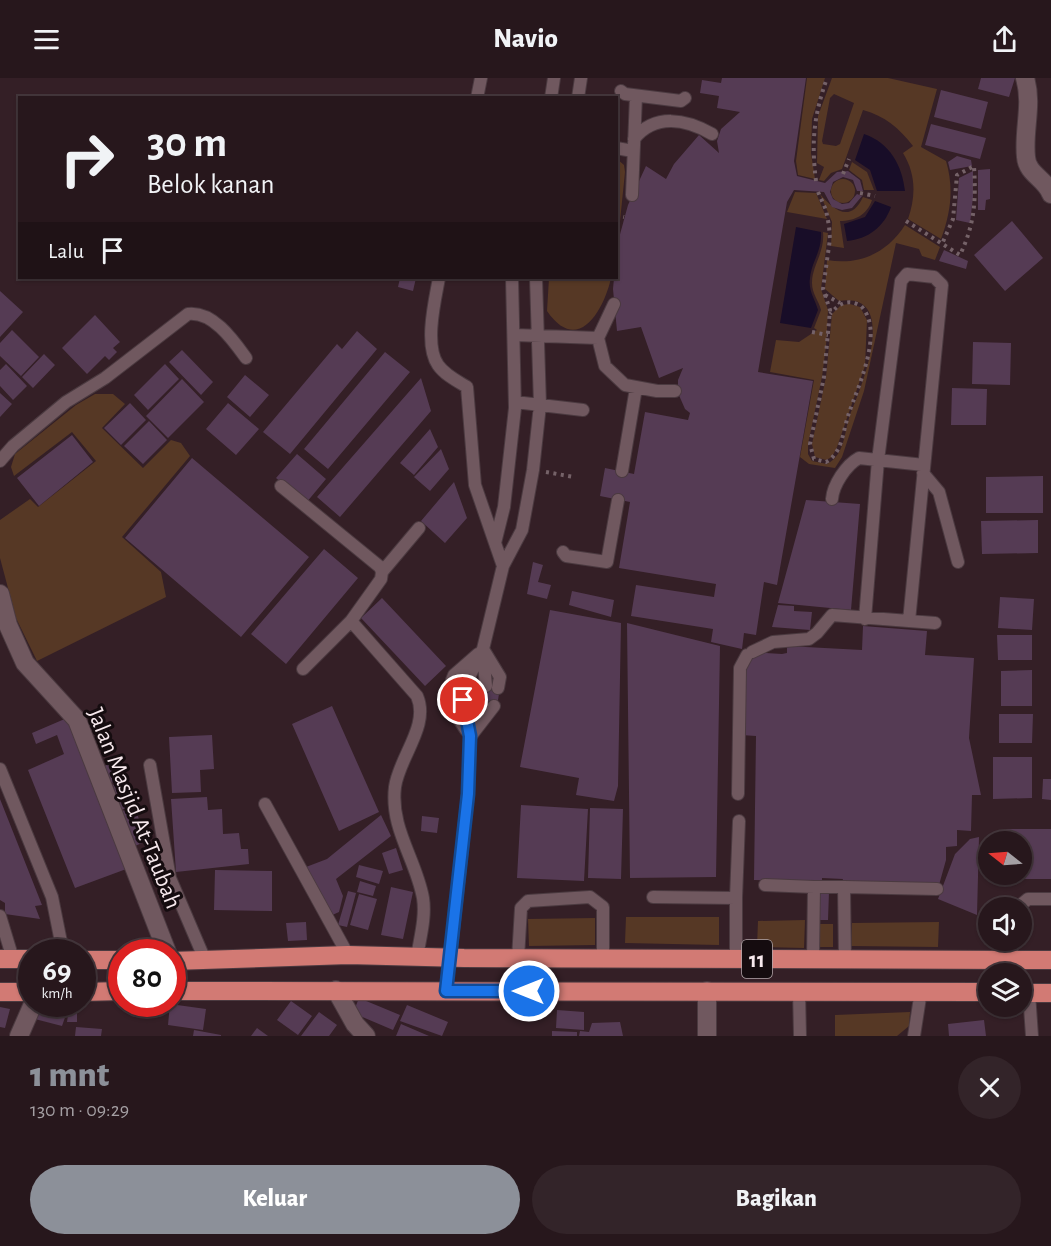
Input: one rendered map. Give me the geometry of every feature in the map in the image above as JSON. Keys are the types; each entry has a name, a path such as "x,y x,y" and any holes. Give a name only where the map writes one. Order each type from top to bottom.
{"highway":[{"name":"11","path":"186,961 348,955 450,958 1051,960"},
{"path":"446,991 450,958"},
{"name":"11","path":"186,991 978,992"},
{"path":"0,992 18,992"},
{"path":"1032,993 1051,993"}],"street":[{"path":"1024,80 1029,107 1026,158 1029,167 1050,186"},
{"name":"Jalan Masjid At-Taubah","path":"0,594 8,625 25,663 77,720 163,939"},
{"path":"336,990 355,1024 366,1036"},
{"path":"707,991 707,1036"},
{"path":"19,1036 27,1017"}],"lane":[{"path":"477,96 481,78"},
{"path":"551,96 555,78"},
{"path":"578,96 581,78"},
{"path":"621,91 636,96 681,101 686,98"},
{"path":"632,195 636,96"},
{"path":"618,148 633,145 642,130 650,125 675,120 688,122 712,134"},
{"path":"865,619 878,460 901,281 907,274 934,277 942,285 909,621"},
{"path":"439,279 432,314 433,350 436,363 467,387 475,485 503,566"},
{"path":"495,543 504,507 515,402 516,335 512,279"},
{"path":"466,682 483,649 503,566 522,530 533,470 540,405 536,279"},
{"path":"614,304 598,338 605,366 616,379 636,388 675,391"},
{"path":"0,462 13,446 66,402 105,378 188,314 199,314 220,327 246,358"},
{"path":"516,335 598,338"},
{"path":"622,471 636,388"},
{"path":"515,402 583,410"},
{"path":"831,499 833,490 854,461 859,458 924,469 939,492 958,562"},
{"path":"281,486 380,567 381,572 381,579 351,621 303,669"},
{"path":"563,552 566,556 607,562 618,500"},
{"path":"381,572 419,528"},
{"path":"738,794 740,668 749,653 773,642 809,639 818,633 832,615 935,622"},
{"path":"351,621 417,696 421,704 417,730 401,761 394,807 400,837 423,896 424,911 417,957"},
{"path":"452,680 454,675 483,649"},
{"path":"483,649 492,687"},
{"path":"449,698 448,703 470,736"},
{"path":"450,958 468,794 470,736 463,700"},
{"path":"470,736 488,705"},
{"path":"150,765 170,878 205,960"},
{"path":"0,769 52,897 60,939"},
{"path":"265,804 348,955"},
{"path":"736,958 735,898 739,821"},
{"path":"765,885 937,889"},
{"path":"813,959 814,887"},
{"path":"844,887 845,960"},
{"path":"518,958 521,908 528,901 590,897 603,907 603,958"},
{"path":"653,897 735,898"},
{"path":"1032,899 1051,898"},
{"path":"0,916 6,959"},
{"path":"1011,951 1011,960"},
{"path":"799,991 800,1036"},
{"path":"914,1036 921,991"},
{"path":"1029,1017 1032,1036"}],"path":[{"path":"816,181 813,144 815,115 827,78"},
{"path":"843,174 849,159"},
{"path":"906,221 942,244 960,255 971,231 975,210 974,166 957,175 953,219 942,244"},
{"path":"818,192 826,210 829,226 830,239 824,295 830,314 824,377 810,444 814,459 826,462 836,453 849,413 861,387 869,343 869,320 864,309 857,303 840,303 824,295"},
{"path":"860,193 875,196"},
{"path":"618,216 624,217"},
{"path":"830,314 840,303"},
{"path":"812,332 828,335"},
{"path":"533,470 573,477"}],"shaded area":[{"path":"807,78 825,78 812,119 811,153 815,179 798,175 796,161"},
{"path":"832,78 888,78 937,89 921,147 946,161 950,181 950,200 941,239 908,219 913,185 910,169 903,153 913,146 902,134 885,119 863,110 842,169 831,173 824,181 819,180 824,167 817,163 818,116","holes":["834,94 854,103 840,144 836,146 823,144 830,98"]},
{"path":"864,134 888,149 898,164 905,191 877,191 870,170 855,160"},
{"path":"618,160 624,165 618,241"},
{"path":"852,162 867,172 874,190 864,190 862,180 849,170"},
{"path":"843,179 852,182 855,191 852,200 843,203 834,200 831,191 834,182"},
{"path":"795,192 816,193 827,219 787,212"},
{"path":"820,194 835,208 847,212 858,205 863,197 872,200 867,210 860,216 840,221 844,248 831,246 832,222"},
{"path":"875,201 891,207 880,226 862,238 847,241 844,224 865,217"},
{"path":"905,225 940,247 935,260 922,256 919,249 896,243 864,391 842,457 835,468 809,464 800,457 814,380 770,372 776,340 799,342 817,330 814,328 821,310 812,283 822,246 823,232 828,233 821,289 828,310 826,346 808,444 808,454 812,461 827,464 838,454 844,441 868,363 873,325 868,310 857,302 839,301 825,289 827,260 851,261 872,255 890,243"},
{"path":"796,227 821,232 820,245 810,278 811,291 818,310 811,328 780,323"},
{"path":"549,279 611,279 596,314 579,329 569,329 558,324 547,311"},
{"path":"850,304 860,307 867,320 865,366 837,447 832,457 826,460 815,457 812,444 826,377 832,314 841,305"},
{"path":"95,394 113,394 125,404 102,428 143,468 171,440 181,443 190,456 122,537 161,572 166,597 37,661 16,618 0,558 0,520 30,499 38,507 96,461 72,432 14,476 11,467 15,454 76,405"},
{"path":"626,917 719,917 719,945 625,943"},
{"path":"595,918 595,945 529,946 528,919"},
{"path":"805,920 804,948 757,947 758,921"},
{"path":"939,922 938,947 851,946 852,923"},
{"path":"819,924 833,924 833,947 819,947"},
{"path":"910,1012 909,1026 897,1036 835,1036 835,1015"}],"building":[{"path":"722,78 806,78 794,161 797,176 825,183 837,172 848,171 860,180 863,191 857,191 853,180 843,177 833,182 830,192 833,199 842,204 849,203 857,194 862,196 852,208 842,210 832,207 824,192 794,190 787,202 758,372 813,381 777,585 764,582 756,635 744,633 742,649 711,642 713,629 631,616 636,585 714,597 716,584 619,568 630,502 600,496 605,468 634,474 645,412 688,420 690,413 685,409 678,393 678,380 683,368 659,378 641,327 617,331 614,279 618,279 618,242 628,205 646,166 666,179 674,164 699,135 719,153 717,141 721,129 740,112 717,108 719,96 700,93 702,80 721,83"},
{"path":"981,78 1015,78 1009,97 978,89"},
{"path":"941,90 988,102 981,129 934,117"},
{"path":"931,124 986,138 980,159 925,145"},
{"path":"957,156 971,160 972,166 950,170 948,162"},
{"path":"990,169 990,199 986,200 985,210 978,210 978,170"},
{"path":"973,171 970,223 956,220 959,178"},
{"path":"1012,221 1043,258 1005,291 974,255"},
{"path":"944,250 968,261 966,269 939,261"},
{"path":"400,279 416,279 413,291 398,287"},
{"path":"0,291 23,312 0,337"},
{"path":"95,315 120,342 113,348 117,352 109,360 105,356 87,374 62,348"},
{"path":"12,330 39,357 21,376 0,356 0,343"},
{"path":"357,331 377,349 290,454 263,432 337,344 342,349"},
{"path":"973,342 1011,343 1010,385 972,384"},
{"path":"182,350 213,382 201,395 169,362"},
{"path":"385,352 410,372 328,469 304,449"},
{"path":"44,354 55,365 33,388 22,377"},
{"path":"6,364 27,386 13,400 0,386 0,370"},
{"path":"165,364 179,379 148,410 134,395"},
{"path":"245,375 269,395 250,417 227,397"},
{"path":"421,378 431,411 340,517 317,497"},
{"path":"182,379 204,402 168,438 146,416"},
{"path":"952,388 987,389 986,425 951,425"},
{"path":"0,393 12,404 0,417"},
{"path":"130,403 146,420 121,445 104,428"},
{"path":"228,403 259,429 236,455 206,429"},
{"path":"149,421 167,440 143,464 124,446"},
{"path":"430,429 438,447 414,475 400,463"},
{"path":"72,435 93,462 39,506 17,478"},
{"path":"441,449 449,469 430,491 414,477"},
{"path":"297,454 326,479 306,503 276,478"},
{"path":"192,458 309,557 241,637 125,538"},
{"path":"1043,476 1043,513 986,513 986,477"},
{"path":"454,482 467,518 445,543 421,521"},
{"path":"806,500 860,504 851,610 778,603"},
{"path":"1038,520 1038,553 982,554 981,521"},
{"path":"324,549 358,578 286,664 251,634"},
{"path":"533,562 543,565 538,582 551,585 547,599 527,594"},
{"path":"572,591 614,600 611,617 569,605"},
{"path":"1000,597 1034,599 1032,630 998,628"},
{"path":"382,598 446,666 425,686 361,618"},
{"path":"778,605 794,606 794,611 812,612 810,630 772,627"},
{"path":"550,610 621,623 618,786 614,801 576,795 579,778 520,767"},
{"path":"627,623 720,646 716,877 630,878"},
{"path":"863,626 927,631 925,655 974,658 969,738 981,795 972,795 971,831 957,830 957,846 946,847 946,860 939,885 842,882 843,879 822,878 822,881 754,880 756,736 741,735 747,652 782,654 787,653 787,646 862,650"},
{"path":"997,635 1032,635 1032,660 998,660"},
{"path":"1032,670 1032,706 1001,706 1001,671"},
{"path":"450,680 500,688 497,706 447,697"},
{"path":"332,706 379,812 339,831 292,724"},
{"path":"999,714 1033,714 1032,743 999,743"},
{"path":"67,718 129,868 75,888 28,770 64,754 57,735 36,744 32,733"},
{"path":"212,735 214,769 200,770 201,792 172,793 169,737"},
{"path":"993,757 1032,757 1032,798 993,799"},
{"path":"117,761 124,779 111,783 104,766"},
{"path":"1043,779 1051,779 1051,800 1042,799"},
{"path":"125,780 134,805 121,810 113,785"},
{"path":"207,797 208,810 222,809 223,834 239,833 241,849 248,849 249,864 176,872 171,799"},
{"path":"0,799 42,905 35,906 40,919 5,914 5,903 0,900"},
{"path":"521,805 588,809 584,881 517,878"},
{"path":"135,807 143,832 139,834 142,843 135,846 122,811"},
{"path":"590,808 623,809 621,879 588,878"},
{"path":"381,815 391,836 336,879 343,896 339,912 328,917 306,867 327,859"},
{"path":"422,816 439,818 437,833 421,831"},
{"path":"1006,829 1051,829 1051,879 1032,879 1032,831 1006,831"},
{"path":"978,837 977,915 938,899 955,854 970,839"},
{"path":"396,848 403,870 389,874 382,853"},
{"path":"359,865 383,871 379,884 356,877"},
{"path":"215,870 272,871 272,911 214,910"},
{"path":"360,881 376,886 373,896 357,892"},
{"path":"391,887 413,892 403,939 381,935"},
{"path":"348,891 356,893 347,927 338,925"},
{"path":"816,892 829,892 828,920 816,920"},
{"path":"359,894 377,899 368,930 350,925"},
{"path":"306,922 307,940 288,941 286,923"},
{"path":"359,998 400,1015 393,1030 353,1013"},
{"path":"291,1001 312,1016 298,1035 277,1020"},
{"path":"407,1005 448,1022 442,1036 400,1021"},
{"path":"186,1006 206,1009 203,1030 168,1025 169,1017 186,1017"},
{"path":"0,1007 10,1009 5,1028 0,1027"},
{"path":"557,1010 584,1012 584,1030 556,1028"},
{"path":"319,1012 337,1025 329,1036 301,1036"},
{"path":"31,1017 65,1017 62,1026"},
{"path":"68,1017 77,1017 77,1022 67,1022"},
{"path":"984,1020 986,1036 949,1036 948,1024"},
{"path":"620,1022 623,1036 579,1036 580,1031 589,1032 592,1023"},
{"path":"401,1024 429,1036 396,1036"},
{"path":"76,1027 102,1029 101,1036 75,1036"},
{"path":"257,1028 268,1036 251,1036"},
{"path":"194,1030 221,1035 221,1036 193,1036"},
{"path":"552,1031 577,1032 577,1036 552,1036"}],"route":[{"path":"463,700 470,736 468,794 452,921 446,991 529,991"}]}
